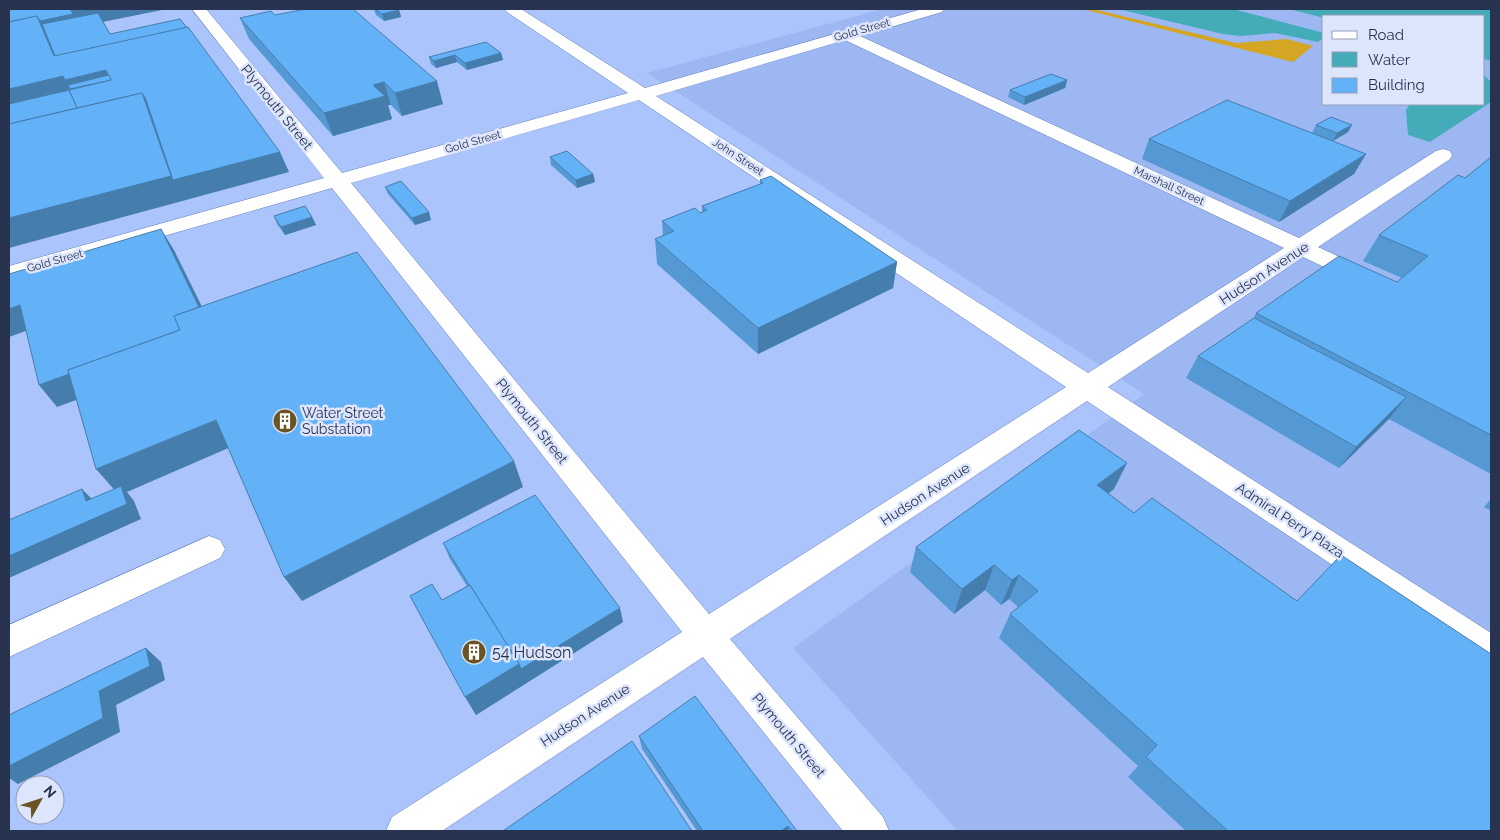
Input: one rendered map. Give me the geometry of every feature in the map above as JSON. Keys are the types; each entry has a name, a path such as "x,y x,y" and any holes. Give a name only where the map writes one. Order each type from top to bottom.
{"street":[{"name":"Plymouth Street","path":"199,9 707,636 869,831"},
{"name":"John Street","path":"512,9 1089,387"},
{"name":"Gold Street","path":"9,274 937,9"},
{"name":"Marshall Street","path":"846,35 1383,286"},
{"name":"Hudson Avenue","path":"406,831 1442,155"},
{"name":"Admiral Perry Plaza","path":"1089,387 1491,652"},
{"path":"9,641 209,549"}],"shaded area":[{"path":"883,9 1289,9 1322,17 1322,105 1485,105 1485,59 1491,61 1491,831 958,831 793,648 1144,394 647,73"},
{"path":"1082,9 1093,9 1236,43 1287,39 1313,46 1293,62"}],"water":[{"path":"1118,9 1233,9 1322,32 1322,39 1318,42 1275,33 1241,36 1223,34"},
{"path":"1289,9 1491,9 1491,61 1485,59 1485,15 1322,15 1322,17"},
{"path":"1485,76 1491,82 1491,102 1430,142 1408,135 1406,110 1409,105 1485,105"}],"building":[{"path":"9,9 70,9 73,14 40,21 37,16 9,22"},
{"path":"306,9 353,9 437,81 395,93 384,82 373,85 385,96 324,113 240,18 271,11 275,15"},
{"path":"375,9 397,9 399,10 382,14"},
{"path":"98,13 110,34 180,19 187,28 55,56 42,24"},
{"path":"37,16 54,56 188,27 280,152 173,180 142,93 77,108 69,90 111,80 106,70 65,80 63,76 9,89 9,22"},
{"path":"486,42 501,53 465,63 455,55 434,61 429,57"},
{"path":"1051,74 1067,80 1025,97 1010,90"},
{"path":"109,75 111,80 70,89 68,85"},
{"path":"69,90 77,108 9,124 9,104"},
{"path":"142,93 171,176 9,218 9,124"},
{"path":"1227,100 1366,154 1290,201 1149,139"},
{"path":"1331,117 1352,125 1337,133 1316,125"},
{"path":"567,151 593,174 576,180 550,157"},
{"path":"1491,157 1491,435 1256,313 1339,256 1397,282 1428,256 1379,235 1458,175 1465,178"},
{"path":"771,176 897,262 758,328 655,239 674,231 662,221 695,208 700,213 707,210 702,206 763,183 760,180"},
{"path":"401,181 429,212 412,218 385,187"},
{"path":"305,206 312,217 281,227 274,216"},
{"path":"161,229 199,307 174,316 180,330 68,370 69,374 39,385 20,305 9,309 9,274"},
{"name":"Water Street Substation","path":"357,252 514,461 284,577 216,420 96,469 68,370 180,330 174,316"},
{"path":"1254,318 1406,397 1356,447 1198,356"},
{"path":"1079,430 1127,463 1097,485 1134,513 1152,498 1297,601 1341,555 1491,654 1491,831 1228,831 1146,757 1157,745 1010,614 1038,591 1019,575 1012,580 994,565 962,589 916,547"},
{"path":"121,486 127,504 9,556 9,520 82,489 86,501"},
{"path":"535,495 620,608 521,669 443,543"},
{"name":"54 Hudson","path":"432,584 442,600 470,585 519,664 465,697 410,596"},
{"path":"146,648 150,666 99,691 103,718 9,766 9,715"},
{"path":"695,696 797,831 792,831 788,826 781,831 703,831 639,736"},
{"path":"632,741 692,831 503,831"}],"place":[{"name":"Water Street Substation","path":"285,421"},
{"name":"54 Hudson","path":"474,652"}]}
